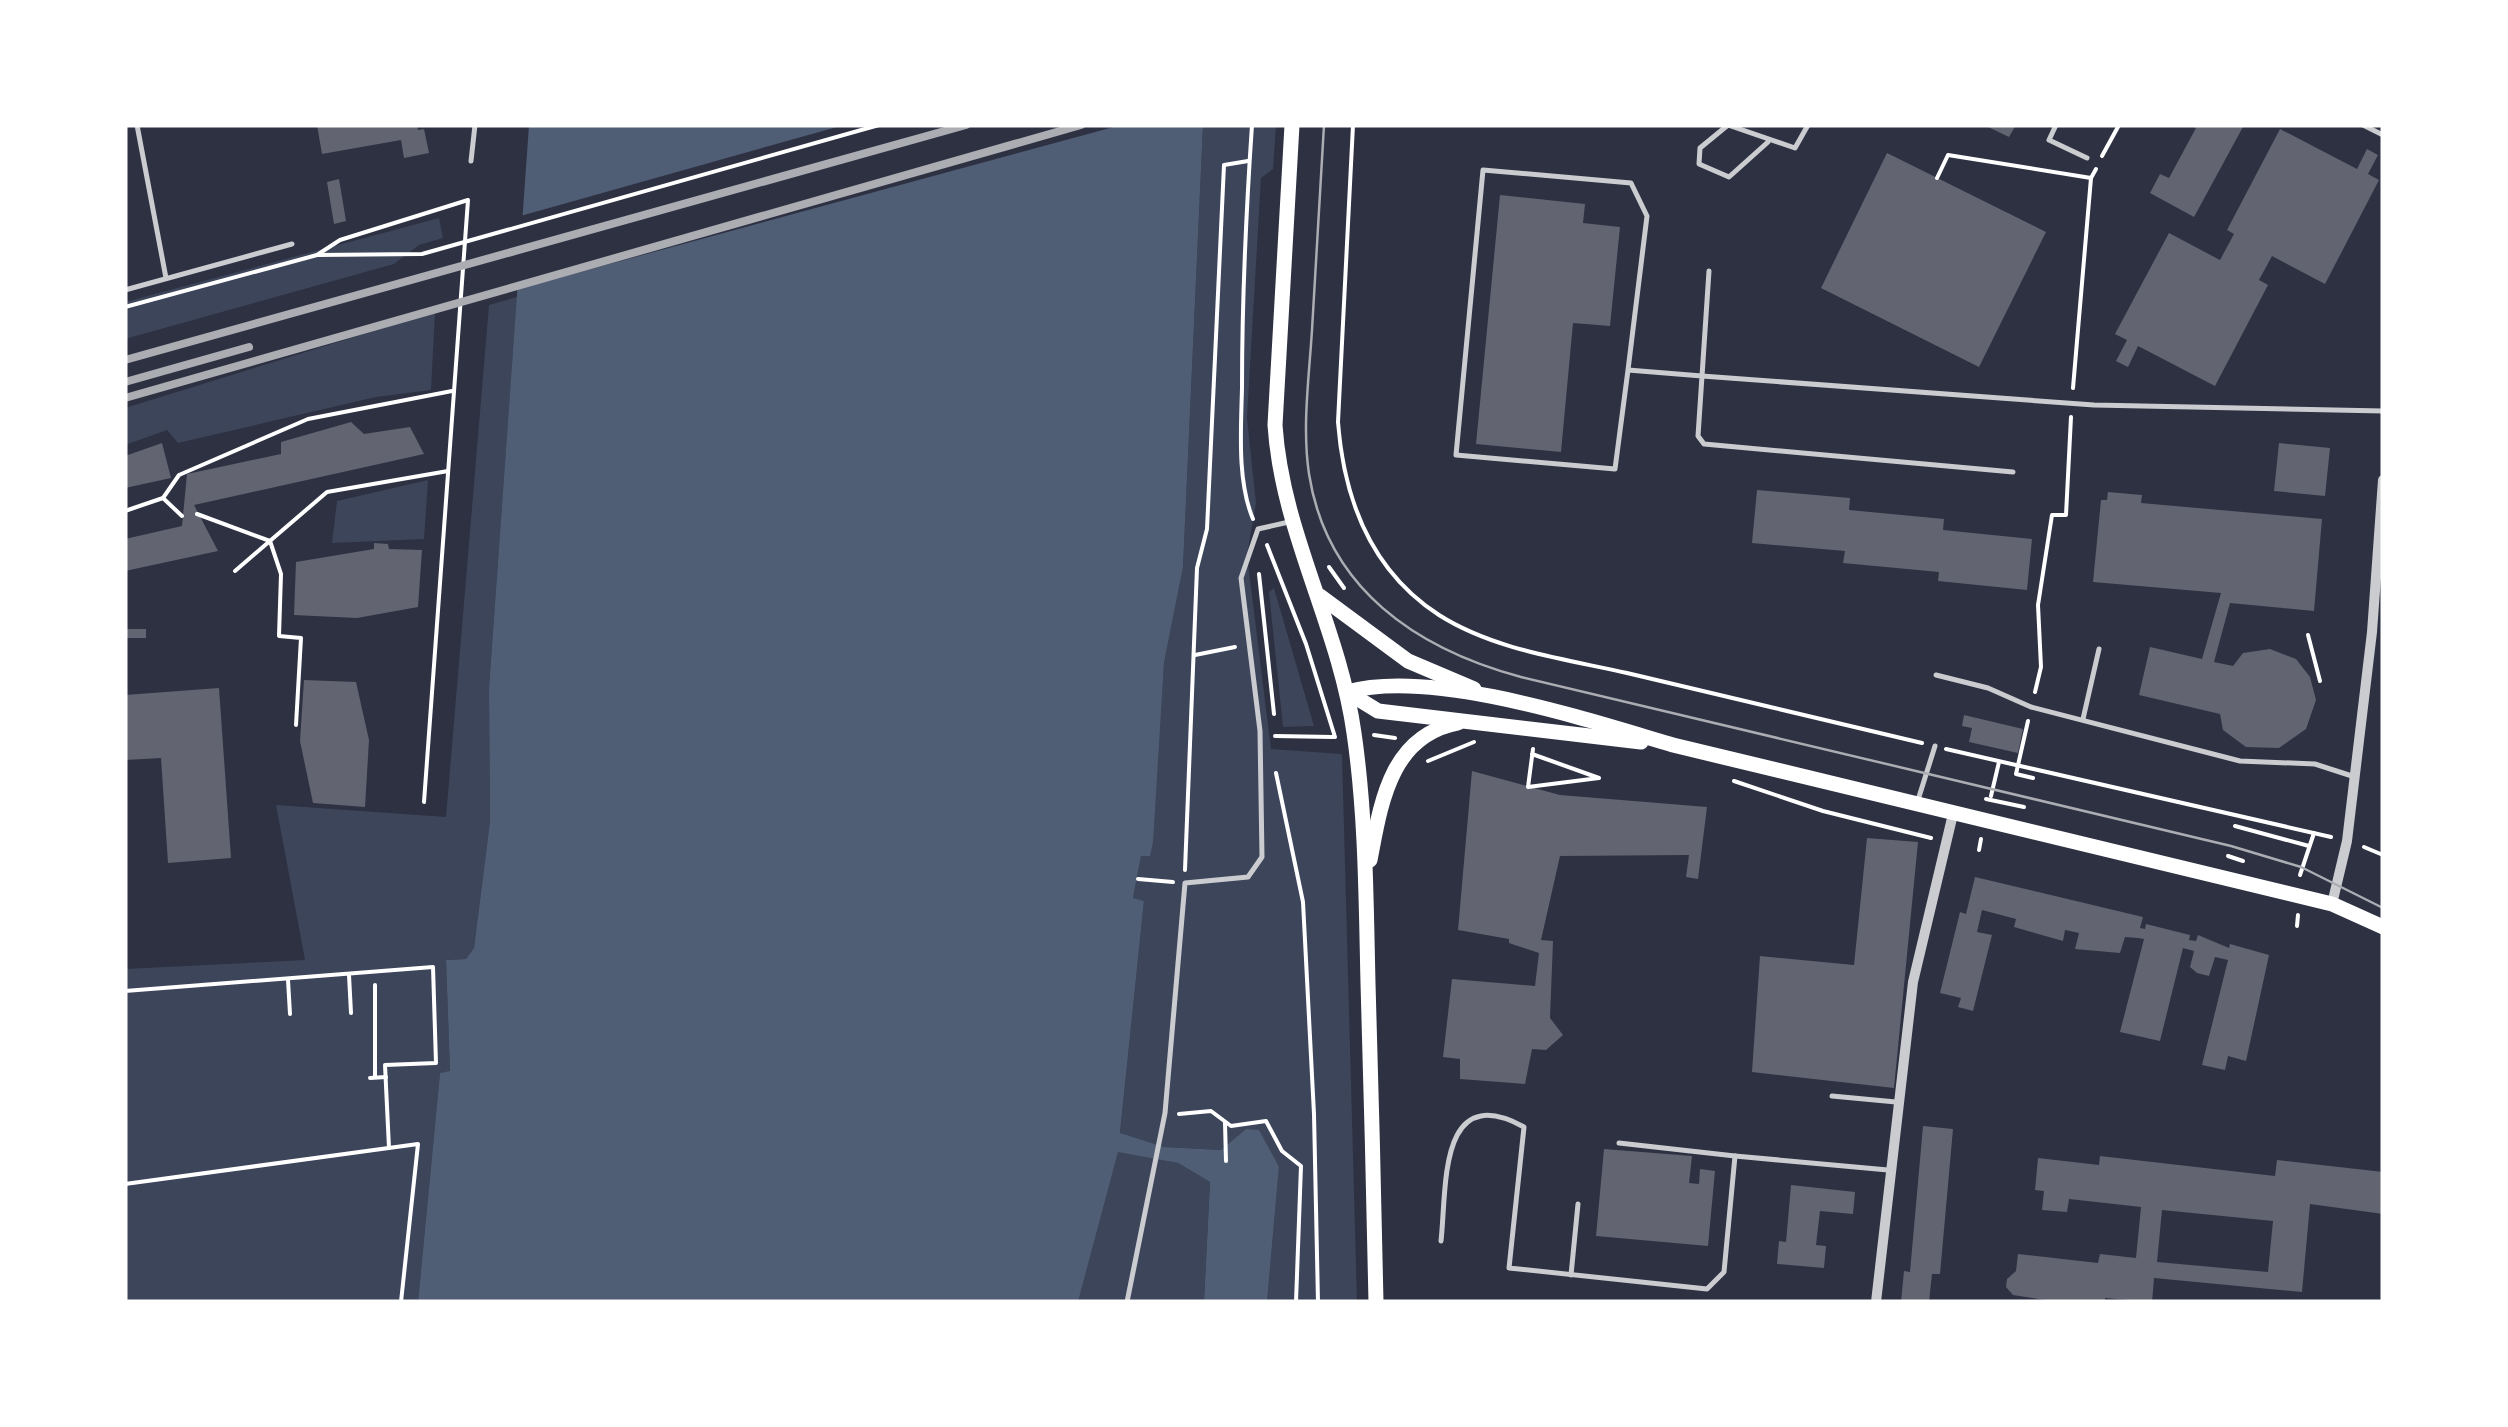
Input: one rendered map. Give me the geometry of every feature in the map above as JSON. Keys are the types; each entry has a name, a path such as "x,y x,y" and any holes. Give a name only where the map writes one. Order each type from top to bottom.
{"main road":[{"path":"1292,125 1275,426 1278,470 1290,522 1320,596 1347,692 1366,884 1376,1302"},
{"path":"1320,596 1408,661 1500,701"},
{"path":"1347,692 1396,683 1500,701 2332,904 2383,926"},
{"path":"1347,692 1378,711 1673,744"},
{"path":"1366,884 1382,796 1392,772 1427,733 1454,723 1482,722"}],"street":[{"path":"2332,904 2347,841 2355,777 2383,480"},
{"path":"1876,1302 1913,982 1953,814"}],"lane":[{"path":"137,125 166,278"},
{"path":"471,160 475,125"},
{"path":"1768,142 1729,177 1699,164 1700,148 1728,125 1768,142 1795,148 1808,125"},
{"path":"2056,125 2048,140 2087,158"},
{"path":"2363,125 2383,135"},
{"path":"1483,170 1631,182 1647,216 1628,370 1616,469 1456,455 1483,170"},
{"path":"125,290 292,244"},
{"path":"1709,271 1698,436 1704,444 2013,472"},
{"path":"1628,370 2072,403 2383,412"},
{"path":"1126,1302 1166,1113 1185,883 1248,877 1262,858 1260,731 1241,578 1258,530 1290,522"},
{"path":"2083,719 2100,649"},
{"path":"1936,675 1988,688 2032,707 2240,761 2316,764 2355,777"},
{"path":"1918,803 1935,746"},
{"path":"1832,1096 1899,1102"},
{"path":"1441,1241 1452,1144 1462,1122 1476,1115 1511,1120 1524,1127 1509,1268 1707,1289 1724,1272 1736,1156"},
{"path":"1618,1143 1891,1170"},
{"path":"1571,1275 1578,1204"}],"path":[{"path":"125,307 318,256 422,254 878,125"},
{"path":"1252,125 1242,408 1250,514 1258,530"},
{"path":"1354,125 1338,422 1341,463 1362,530 1396,578 1440,615 1526,650 2314,832 2383,855"},
{"path":"2032,778 2016,774 2041,668 2038,604 2052,515 2066,515 2091,178 2119,125"},
{"path":"1938,178 1948,155 2091,178"},
{"path":"1138,879 1185,883 1197,568 1208,529 1224,165 1249,161"},
{"path":"318,256 340,240 468,200 424,802"},
{"path":"125,511 163,498 179,475 308,420 454,390"},
{"path":"234,571 327,492 448,471"},
{"path":"163,498 182,516"},
{"path":"197,514 270,541"},
{"path":"270,541 281,574 279,636 301,638 296,725"},
{"path":"1322,558 1352,600"},
{"path":"1258,566 1275,752"},
{"path":"2308,635 2320,681 2310,678"},
{"path":"1195,655 1228,650"},
{"path":"1274,736 1333,737"},
{"path":"1532,754 1582,772 1599,778 1528,786 1532,754"},
{"path":"1990,798 1999,762"},
{"path":"1276,768 1303,902 1314,1096 1318,1302"},
{"path":"2234,826 2310,846 2314,832"},
{"path":"1979,850 1981,838"},
{"path":"125,991 433,967 436,1062 386,1065 389,1148"},
{"path":"349,974 351,1013"},
{"path":"288,980 290,1014"},
{"path":"374,985 373,1078 386,1077"},
{"path":"1166,1113 1211,1111 1225,1123 1268,1122 1282,1151 1301,1166 1296,1302"},
{"path":"1225,1123 1226,1161"},
{"path":"125,1184 418,1144 401,1302"}],"shaded area":[{"path":"529,125 1203,125 1183,567 1164,663 1153,842 1150,856 1141,856 1133,898 1144,901 1120,1133 1164,1147 1221,1150 1246,1129 1259,1130 1279,1167 1267,1302 1204,1302 1210,1182 1178,1163 1118,1152 1078,1302 418,1302 440,1073 450,1071 446,960 466,959 474,948 490,821 489,688"},
{"path":"1203,125 1276,125 1273,169 1261,178 1247,418 1256,503 1247,555 1271,749 1342,754 1357,1302 1267,1302 1279,1167 1246,1129 1222,1150 1164,1147 1120,1134 1144,901 1133,899 1141,855 1150,855 1164,663 1183,567"},
{"path":"439,218 443,238 419,245 394,264 125,339 125,302"},
{"path":"517,297 489,688 490,821 474,948 466,959 446,960 450,1072 440,1073 418,1302 125,1302 125,969 305,960 276,805 446,817 489,305"},
{"path":"435,312 431,390 376,397 178,443 167,430 125,445 125,408"},
{"path":"428,480 424,539 332,543 337,501"},
{"path":"1274,588 1314,726 1283,727 1269,592"},
{"path":"1118,1151 1178,1163 1210,1182 1204,1302 1078,1302"}],"pier":[{"path":"844,125 1121,125 514,290 517,217"}],"building":[{"path":"317,125 417,125 418,130 424,129 429,153 404,158 401,140 322,154"},
{"path":"1984,125 2016,125 2009,137"},
{"path":"2189,125 2244,125 2194,217 2150,193 2160,174 2169,178 2196,128"},
{"path":"2280,129 2357,169 2367,149 2378,155 2368,174 2379,180 2325,284 2272,256 2259,280 2268,285 2215,386 2138,346 2128,367 2116,361 2127,340 2115,334 2169,233 2220,260 2234,234 2227,230"},
{"path":"1887,153 2046,232 1979,367 1821,288"},
{"path":"339,179 346,221 334,224 327,182"},
{"path":"1500,195 1585,204 1583,223 1620,227 1610,326 1573,323 1561,452 1476,444"},
{"path":"351,422 364,434 410,427 424,454 194,505 218,551 125,571 125,539 182,526 187,474 281,454 281,442"},
{"path":"162,443 171,478 125,488 125,456"},
{"path":"2279,443 2330,448 2325,496 2274,491"},
{"path":"1757,490 1850,498 1849,510 1944,519 1943,530 2032,539 2027,590 1938,581 1939,572 1843,563 1845,551 1752,543"},
{"path":"2108,492 2142,495 2141,503 2322,519 2314,611 2230,603 2214,662 2233,666 2243,653 2270,649 2296,659 2310,677 2316,700 2306,729 2279,748 2246,747 2223,730 2220,714 2139,695 2150,647 2202,659 2221,593 2093,582 2101,500 2107,500"},
{"path":"374,543 388,544 389,549 422,550 418,607 357,618 294,615 296,562 374,549"},
{"path":"125,629 146,629 146,638 125,638"},
{"path":"304,680 356,682 369,740 365,807 313,803 300,741"},
{"path":"219,688 231,858 168,863 161,758 125,760 125,695"},
{"path":"1964,715 2023,729 2018,753 1969,742 1972,728 1962,726"},
{"path":"1472,771 1560,795 1707,807 1698,879 1686,877 1689,855 1560,856 1541,940 1553,941 1550,1018 1563,1035 1546,1050 1532,1049 1525,1084 1460,1079 1460,1059 1443,1057 1452,979 1535,986 1539,953 1509,943 1509,939 1458,930"},
{"path":"1867,838 1918,842 1894,1088 1752,1072 1760,956 1854,965"},
{"path":"1975,877 2143,917 2140,928 2145,929 2146,924 2190,935 2189,940 2196,941 2198,935 2229,948 2230,944 2269,955 2246,1061 2228,1056 2225,1070 2202,1065 2228,960 2215,957 2209,976 2197,973 2190,967 2194,951 2183,948 2160,1041 2120,1032 2144,939 2125,937 2120,953 2075,949 2079,933 2065,930 2063,941 2014,927 2016,919 1982,910 1977,932 1992,935 1973,1011 1958,1007 1961,998 1940,993 1960,912 1966,914"},
{"path":"1923,1126 1953,1129 1940,1274 1932,1274 1929,1302 1901,1302 1904,1271 1910,1272"},
{"path":"1604,1149 1692,1156 1689,1183 1699,1184 1700,1169 1715,1171 1708,1246 1596,1236"},
{"path":"2100,1156 2275,1176 2277,1160 2383,1172 2383,1214 2310,1204 2302,1292 2154,1278 2152,1302 2105,1298 2105,1302 2058,1302 2013,1295 2006,1287 2007,1279 2016,1271 2018,1254 2098,1263 2100,1254 2136,1258 2141,1207 2069,1199 2067,1212 2042,1210 2044,1191 2035,1190 2038,1158 2099,1165","holes":["2162,1210 2273,1221 2268,1272 2157,1262"]},
{"path":"1791,1185 1855,1192 1853,1214 1820,1211 1816,1245 1826,1246 1824,1268 1777,1264 1779,1241 1786,1242"}],"tram line":[{"path":"1324,125 1307,402 1309,474 1319,515 1335,550 1357,581 1413,631 1447,650 1521,677 2231,846 2301,867 2383,908"}],"railway":[{"path":"125,360 966,125"},
{"path":"125,398 1081,125"},
{"path":"125,382 249,347"}]}
